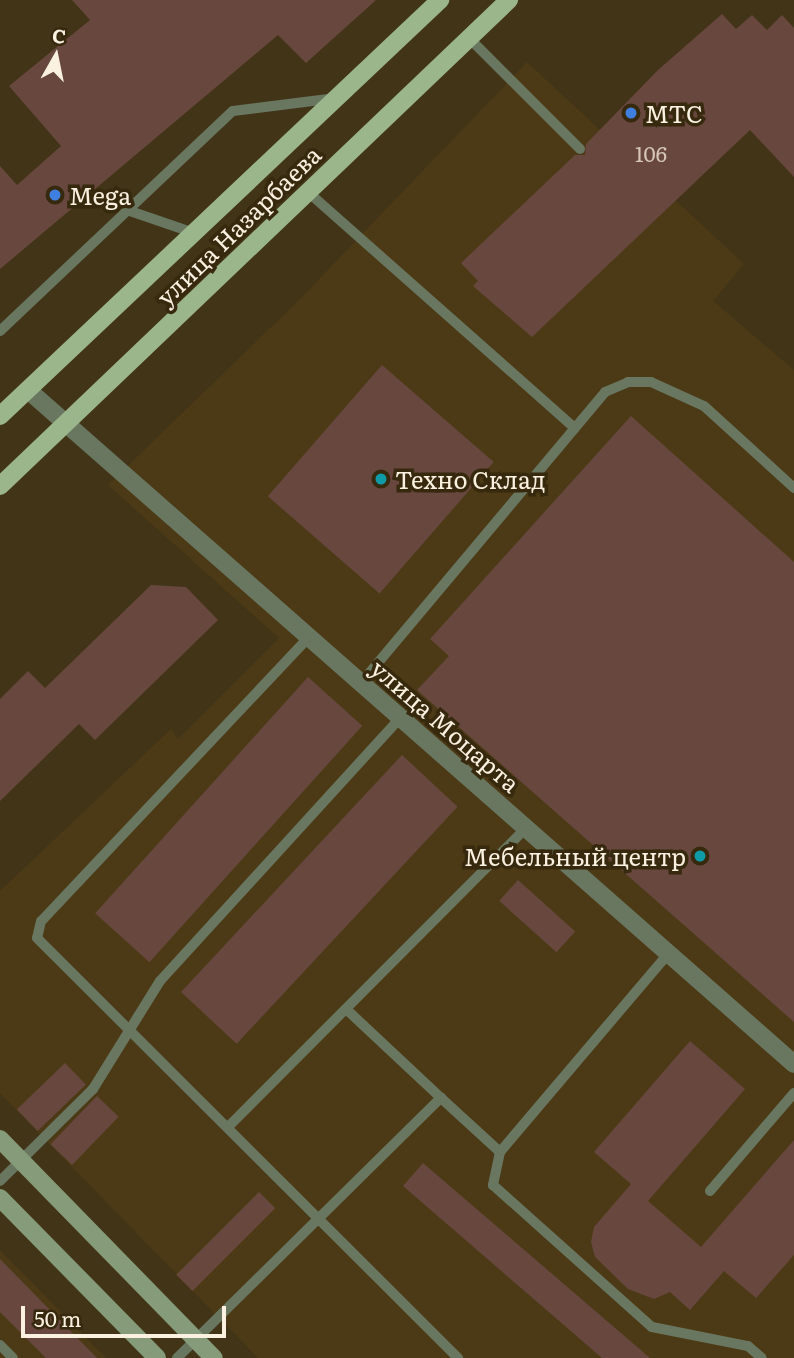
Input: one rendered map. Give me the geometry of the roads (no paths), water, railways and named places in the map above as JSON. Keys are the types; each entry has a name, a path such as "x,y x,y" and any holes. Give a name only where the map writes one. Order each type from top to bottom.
{"main road":[{"name":"улица Назарбаева","path":"0,416 440,0"},
{"name":"улица Назарбаева","path":"0,486 509,0"}],"street":[{"name":"улица Моцарта","path":"28,390 794,1065"},
{"path":"0,1139 214,1358"},
{"path":"0,1198 157,1358"}],"lane":[{"path":"470,38 580,149"},
{"path":"0,331 233,111 337,97"},
{"path":"308,192 576,428"},
{"path":"127,210 194,233"},
{"path":"361,683 606,393 651,382 704,406 794,488"},
{"path":"309,638 38,926 41,943 127,1034 228,1127 458,1358"},
{"path":"0,1181 93,1089 160,981 400,718"},
{"path":"228,1127 527,827"},
{"path":"669,953 500,1152 493,1185 652,1327 748,1346 762,1358"},
{"path":"346,1009 500,1152"},
{"path":"710,1191 794,1093"},
{"path":"177,1358 193,1337 441,1098"},
{"path":"0,1345 13,1358"}],"place":[{"name":"МТС","path":"631,113"},
{"name":"Mega","path":"55,195"},
{"name":"Техно Склад","path":"381,479"},
{"name":"Мебельный центр","path":"700,856"}]}
